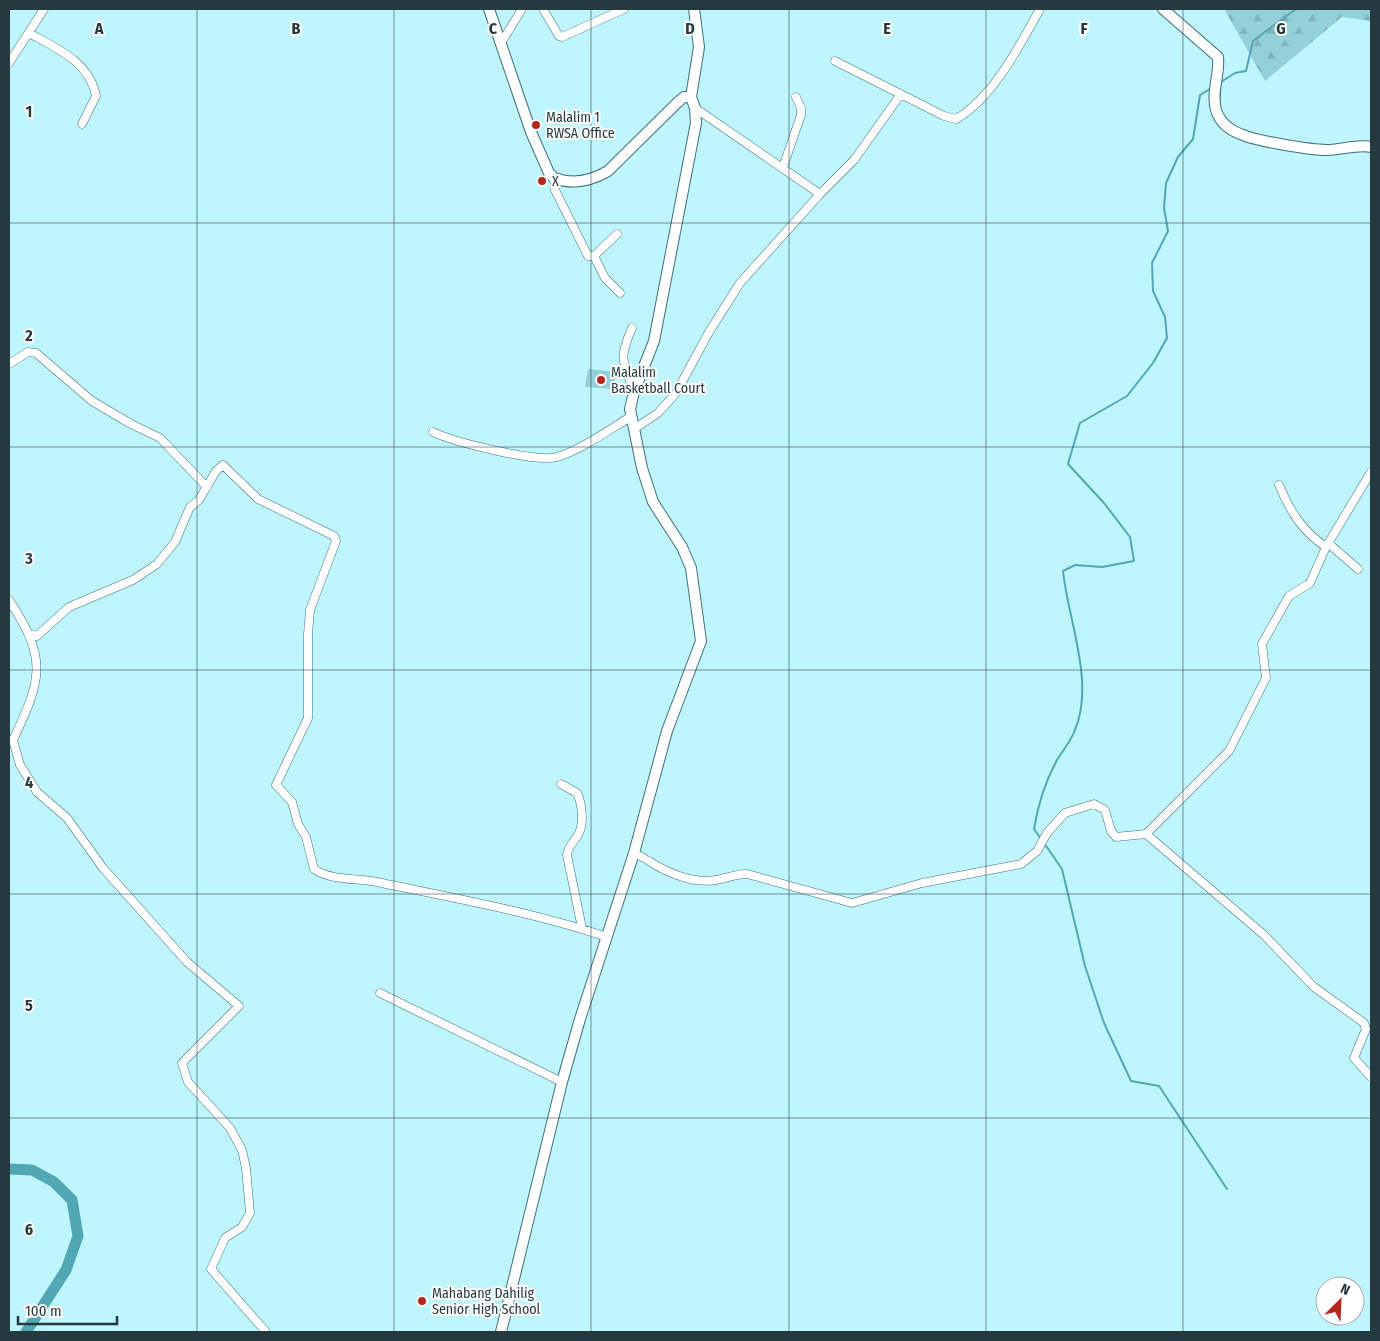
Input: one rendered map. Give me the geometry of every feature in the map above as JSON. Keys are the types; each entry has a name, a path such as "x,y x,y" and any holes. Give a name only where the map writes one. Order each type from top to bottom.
{"street":[{"path":"9,63 44,9"},
{"path":"489,9 531,132 549,173 554,178 573,182 598,177 616,164 678,102 684,97 691,96"},
{"path":"501,43 522,9"},
{"path":"543,9 559,36 562,37 624,9"},
{"path":"501,1332 562,1082 586,997 607,937 642,857 664,738 701,641 691,568 682,547 652,502 642,468 634,429 631,401 651,352 659,319 696,123 695,108 691,96 699,47 694,9"},
{"path":"835,61 944,116 953,119 958,118 984,94 1006,66 1040,9"},
{"path":"1163,9 1218,57 1213,94 1219,119 1225,125 1243,136 1323,150 1345,150 1358,146 1371,147"},
{"path":"29,34 63,52 87,72 96,96 82,124"},
{"path":"634,429 658,413 676,393 709,332 740,284 820,194 854,160 901,94"},
{"path":"783,167 801,115 801,108 796,97"},
{"path":"695,108 820,194"},
{"path":"554,178 555,190 585,253 594,256 605,278 620,294"},
{"path":"594,256 617,234"},
{"path":"632,328 622,355 623,364 634,392"},
{"path":"9,364 28,352 36,353 92,401 130,424 160,438 206,487"},
{"path":"433,432 460,442 550,458 593,439 632,416"},
{"path":"29,634 37,636 69,607 133,580 157,564 175,542 188,511 199,500 216,471 223,465 258,499 334,536 336,541 310,610 308,718 276,786 292,802 298,824 306,837 314,869 328,876 375,882 582,928 607,937"},
{"path":"642,857 675,876 715,881 738,874 747,874 852,903 922,882 1021,864 1037,852 1047,834 1065,813 1094,804 1105,810 1111,831 1116,837 1146,834 1229,750 1236,739 1266,678 1262,644 1288,596 1305,588 1310,583 1327,545 1371,472"},
{"path":"1279,485 1290,510 1297,520 1358,569"},
{"path":"9,600 29,634 38,663 38,675 28,708 13,740 20,765 37,792 68,818 104,868 186,962 239,1006 182,1063 188,1082 230,1128 242,1150 246,1168 250,1213 242,1227 225,1238 211,1269 266,1332"},
{"path":"561,784 577,793 581,808 580,831 569,847 567,855 582,928"},
{"path":"1146,834 1264,935 1314,987 1364,1023 1366,1029 1354,1058 1371,1077"},
{"path":"380,993 562,1082"}],"green space":[{"path":"1224,9 1371,9 1371,21 1342,17 1265,81"},
{"name":"Malalim Basketball Court","path":"588,369 616,372 614,389 585,387"}],"waterway":[{"path":"1221,82 1235,73 1246,71 1253,41 1296,9"},
{"path":"1041,839 1034,829 1040,802 1053,768 1075,730 1082,692 1078,651 1063,571 1075,565 1102,567 1134,561 1130,537 1104,503 1068,464 1080,423 1127,396 1153,363 1167,338 1165,317 1153,291 1152,263 1168,231 1164,208 1166,183 1178,157 1193,139 1200,95 1210,89"},
{"path":"1044,843 1062,869 1085,966 1104,1023 1131,1081 1159,1086 1227,1189"},
{"path":"9,1169 32,1170 54,1182 72,1200 78,1236 66,1270 26,1332"}],"place":[{"name":"Malalim 1 RWSA Office","path":"536,125"},
{"name":"X","path":"542,181"},
{"name":"Malalim Basketball Court","path":"601,380"},
{"name":"Mahabang Dahilig Senior High School","path":"422,1301"}]}
